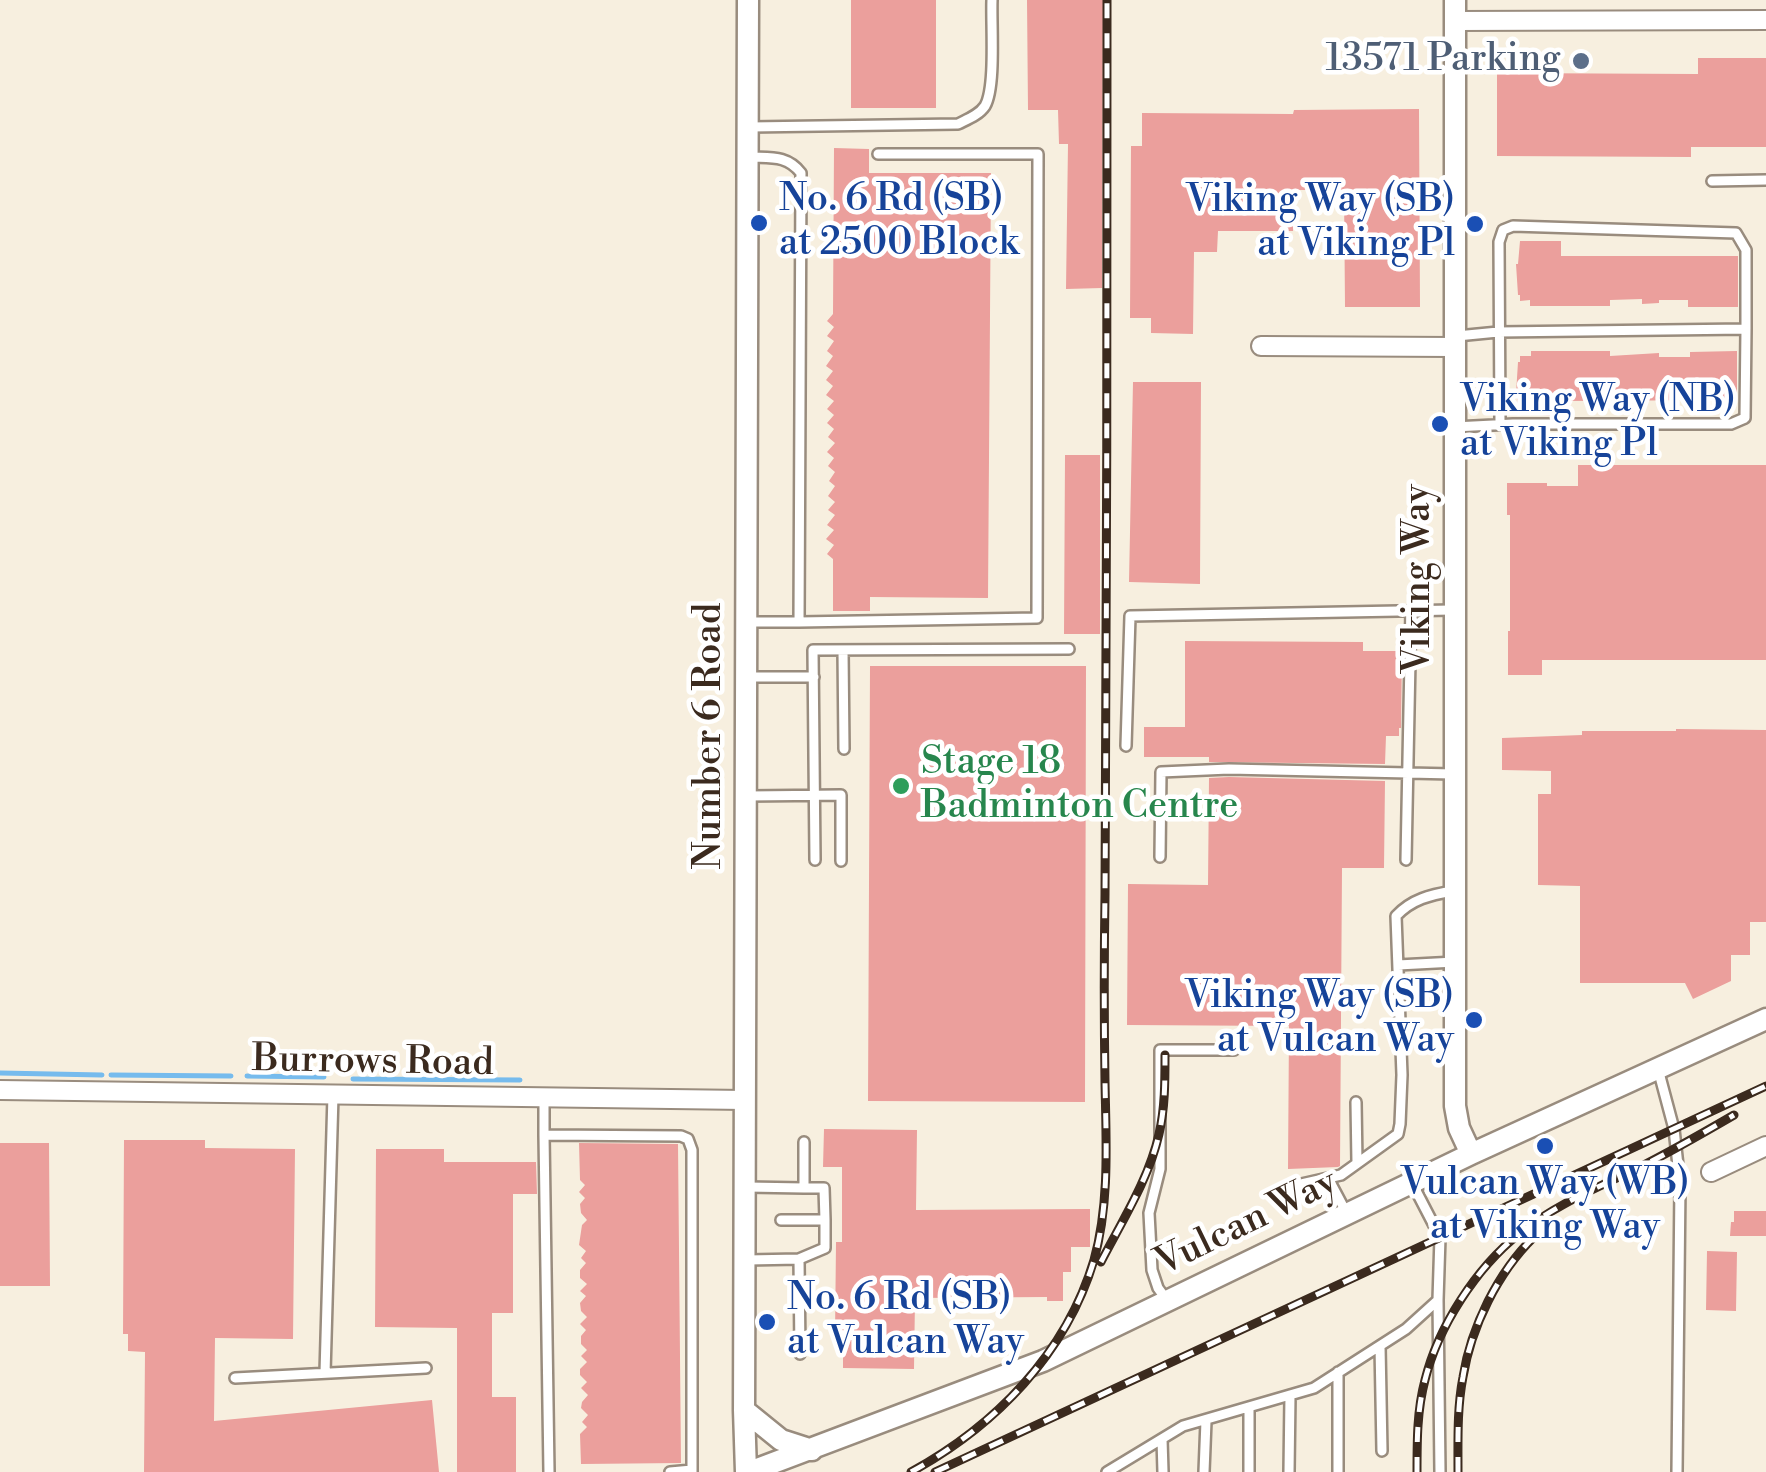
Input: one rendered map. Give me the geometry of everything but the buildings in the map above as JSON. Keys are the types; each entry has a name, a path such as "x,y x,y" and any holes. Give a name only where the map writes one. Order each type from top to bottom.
{"street":[{"name":"Number 6 Road","path":"748,0 744,1187 744,1410 748,1472"},
{"path":"1455,10 1766,20"},
{"name":"Viking Way","path":"1455,10 1455,1106 1459,1128 1471,1154"},
{"path":"1262,346 1454,341"},
{"name":"Vulcan Way","path":"748,1472 1043,1361 1471,1154 1766,1018"},
{"name":"Burrows Road","path":"0,1090 745,1100"},
{"path":"1711,1172 1766,1146"},
{"path":"744,1410 782,1440 812,1450"}],"lane":[{"path":"747,126 958,124 976,115 990,90 992,0"},
{"path":"746,622 1037,618 1038,154 878,154"},
{"path":"747,156 780,158 801,173 799,622"},
{"path":"1712,180 1766,180"},
{"path":"1454,427 1732,424 1745,418 1746,250 1736,233 1513,226 1503,230 1499,242 1500,425"},
{"path":"1454,341 1498,332 1746,330"},
{"path":"1406,860 1411,610"},
{"path":"1126,746 1130,616 1455,610"},
{"path":"816,860 813,650 1070,649"},
{"path":"843,650 844,750"},
{"path":"746,677 814,677"},
{"path":"1160,857 1162,772 1456,774"},
{"path":"745,796 841,794 841,861"},
{"path":"1288,1187 1340,1175 1398,1134 1402,1076 1396,916 1407,904 1456,890"},
{"path":"1398,965 1455,962"},
{"path":"1167,1301 1152,1270 1149,1213 1160,1170 1160,1050 1234,1050"},
{"path":"1658,1069 1674,1129 1680,1184 1677,1472"},
{"path":"325,1373 333,1094"},
{"path":"544,1098 549,1472"},
{"path":"1356,1102 1357,1162"},
{"path":"544,1135 688,1139 692,1150 693,1228 692,1471 670,1472"},
{"path":"804,1142 804,1188"},
{"path":"1328,1178 1348,1214"},
{"path":"1412,1183 1440,1238 1440,1472"},
{"path":"744,1187 824,1188 825,1220 825,1248 799,1259 744,1260"},
{"path":"781,1220 825,1220"},
{"path":"799,1259 800,1354"},
{"path":"1107,1472 1124,1467 1183,1426 1314,1388 1406,1330 1438,1300"},
{"path":"1380,1346 1382,1451"},
{"path":"235,1378 426,1368"},
{"path":"1338,1372 1338,1472"},
{"path":"1289,1472 1290,1395"},
{"path":"1249,1406 1249,1472"},
{"path":"1204,1472 1206,1421"},
{"path":"1162,1439 1162,1472"}],"waterway":[{"path":"0,1073 102,1075"},
{"path":"111,1075 231,1076"},
{"path":"247,1076 324,1077"},
{"path":"353,1079 520,1080"}],"railway":[{"path":"911,1472 971,1433 1024,1384 1046,1356 1082,1294 1103,1216 1107,0"},
{"path":"1101,1262 1134,1200 1154,1151 1162,1114 1165,1055"},
{"path":"935,1472 1766,1086"},
{"path":"1417,1472 1420,1403 1431,1360 1449,1319 1488,1264 1547,1214 1734,1115"},
{"path":"1458,1472 1460,1400 1472,1339 1498,1283 1534,1237"}],"place":[{"name":"13571 Parking","path":"1581,61"},
{"name":"No. 6 Rd (SB) at 2500 Block","path":"759,223"},
{"name":"Viking Way (SB) at Viking Pl","path":"1475,224"},
{"name":"Viking Way (NB) at Viking Pl","path":"1440,424"},
{"name":"Stage 18 Badminton Centre","path":"901,786"},
{"name":"Viking Way (SB) at Vulcan Way","path":"1474,1020"},
{"name":"Vulcan Way (WB) at Viking Way","path":"1545,1146"},
{"name":"No. 6 Rd (SB) at Vulcan Way","path":"767,1322"}]}
